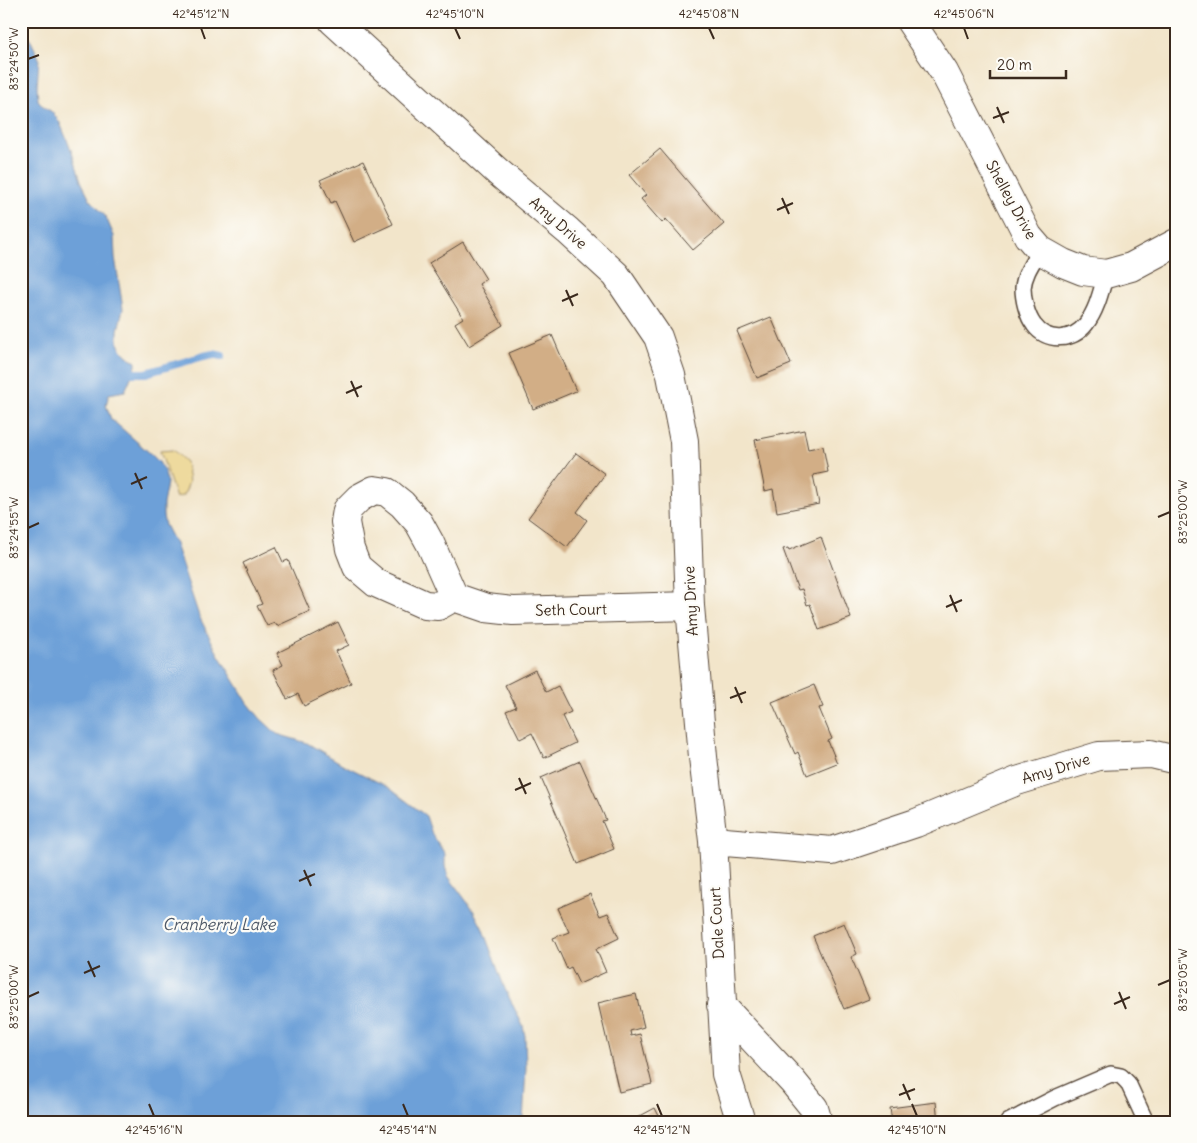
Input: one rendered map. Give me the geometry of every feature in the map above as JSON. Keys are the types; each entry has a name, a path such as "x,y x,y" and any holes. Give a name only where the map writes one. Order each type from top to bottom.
{"street":[{"name":"Amy Drive","path":"333,21 498,172 568,231 616,275 658,337 672,375 684,440 690,606 703,757 713,841 832,851 916,823 1017,781 1099,756 1151,754 1176,760"},
{"name":"Shelley Drive","path":"910,21 944,72 1028,236 1040,250 1083,271 1106,274 1130,267 1176,243"},
{"name":"Seth Court","path":"454,596 486,608 513,611 690,606"},
{"name":"Dale Court","path":"713,841 726,1074 741,1122"},
{"path":"721,1005 793,1082 814,1108 818,1122"}],"lane":[{"path":"1040,250 1027,271 1023,289 1028,313 1034,326 1048,337 1059,338 1072,335 1085,325 1096,306 1106,274"},
{"path":"1008,1122 1111,1074 1121,1076 1128,1083 1146,1122"}],"sand":[{"path":"173,450 186,462 189,482 184,495 176,498 160,451"}],"water":[{"name":"Cranberry Lake","path":"21,28 31,41 39,58 38,100 52,112 60,123 81,181 90,199 106,217 114,236 115,257 123,309 118,330 118,343 126,355 136,362 136,366 125,391 109,394 106,405 111,419 159,462 165,473 167,483 163,516 165,525 175,544 199,616 217,652 248,703 277,734 307,743 344,765 388,787 426,816 432,834 445,854 445,866 448,876 473,910 482,927 505,989 523,1026 526,1068 523,1122 21,1122"}],"building":[{"path":"660,149 724,224 693,250 666,219 662,223 641,199 646,195 629,175"},
{"path":"363,161 393,224 354,242 335,201 331,203 320,180"},
{"path":"463,242 486,279 479,284 503,325 469,346 455,323 463,318 429,263"},
{"path":"771,317 791,364 757,378 737,331"},
{"path":"552,335 576,391 533,409 509,353"},
{"path":"804,430 808,449 823,446 828,472 813,475 819,504 777,512 773,489 765,491 755,440"},
{"path":"576,453 605,474 577,512 587,520 567,547 528,518"},
{"path":"821,537 851,618 819,630 810,604 807,605 802,589 798,590 783,549 788,548 789,550"},
{"path":"276,547 283,562 288,560 310,611 277,626 275,623 267,626 257,606 262,604 243,563"},
{"path":"338,622 349,645 336,651 351,683 304,706 298,694 287,699 273,670 283,665 277,653"},
{"path":"535,670 546,692 558,686 571,712 562,716 575,743 544,758 532,733 520,739 506,711 516,707 505,685"},
{"path":"814,685 823,707 819,708 832,739 828,741 837,763 807,775 798,752 795,754 772,702"},
{"path":"580,761 606,820 602,821 614,849 578,864 541,778"},
{"path":"590,894 600,916 608,913 619,938 596,949 606,972 579,984 571,967 567,969 553,938 569,932 558,908"},
{"path":"844,923 857,954 851,957 869,999 844,1009 813,936"},
{"path":"636,994 644,1027 630,1031 631,1036 640,1034 652,1084 619,1092 598,1003"},
{"path":"936,1102 938,1122 892,1122 890,1108"},
{"path":"655,1108 662,1122 629,1122"}],"waterway":[{"path":"133,373 146,373 213,354 222,356"}]}
